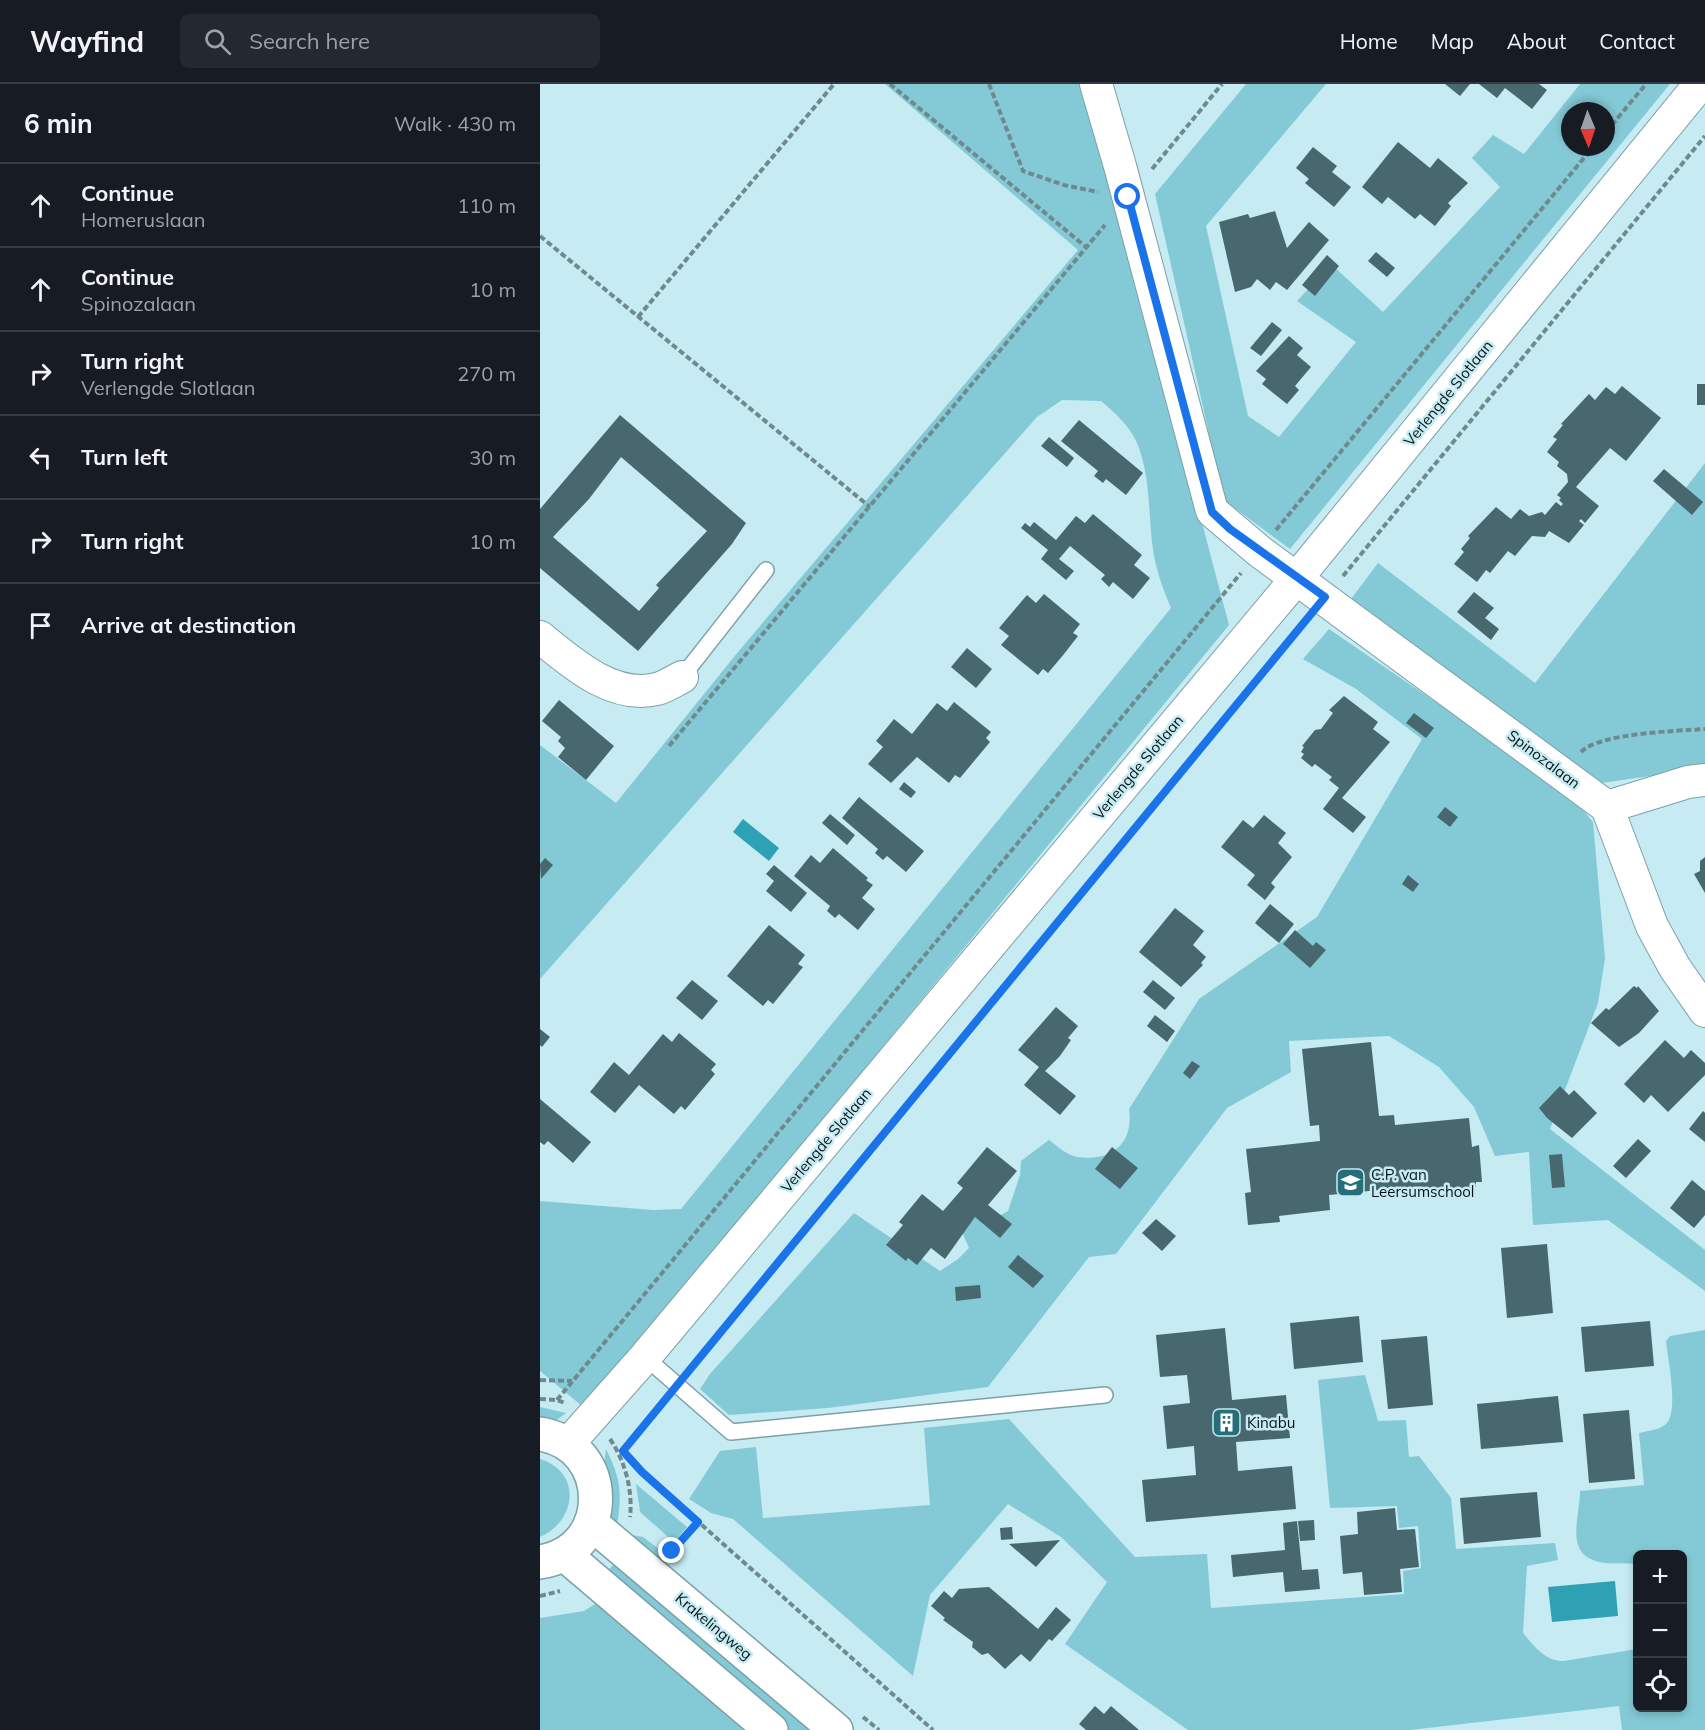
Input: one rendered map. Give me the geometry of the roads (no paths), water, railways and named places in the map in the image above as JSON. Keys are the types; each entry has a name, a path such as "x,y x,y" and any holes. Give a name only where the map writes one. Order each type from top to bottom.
{"main road":[{"path":"554,1439 586,1462 594,1479 596,1498 591,1523 580,1541 552,1558 771,1730"},
{"name":"Krakelingweg","path":"591,1523 836,1730"}],"street":[{"name":"Spinozalaan","path":"1096,84 1212,512 1259,551 1563,772 1607,807"},
{"name":"Verlengde Slotlaan","path":"554,1439 645,1356 1297,578 1700,84"},
{"path":"540,637 567,658 608,684 633,692 658,689 682,677"},
{"path":"1705,780 1688,782 1607,807 1652,926 1675,968 1705,1011"}],"lane":[{"path":"682,677 766,570"},
{"path":"645,1356 731,1432 1105,1395"}],"place":[{"name":"C.P. van Leersumschool","path":"1350,1183"},
{"name":"Kinabu","path":"1226,1422"}]}
